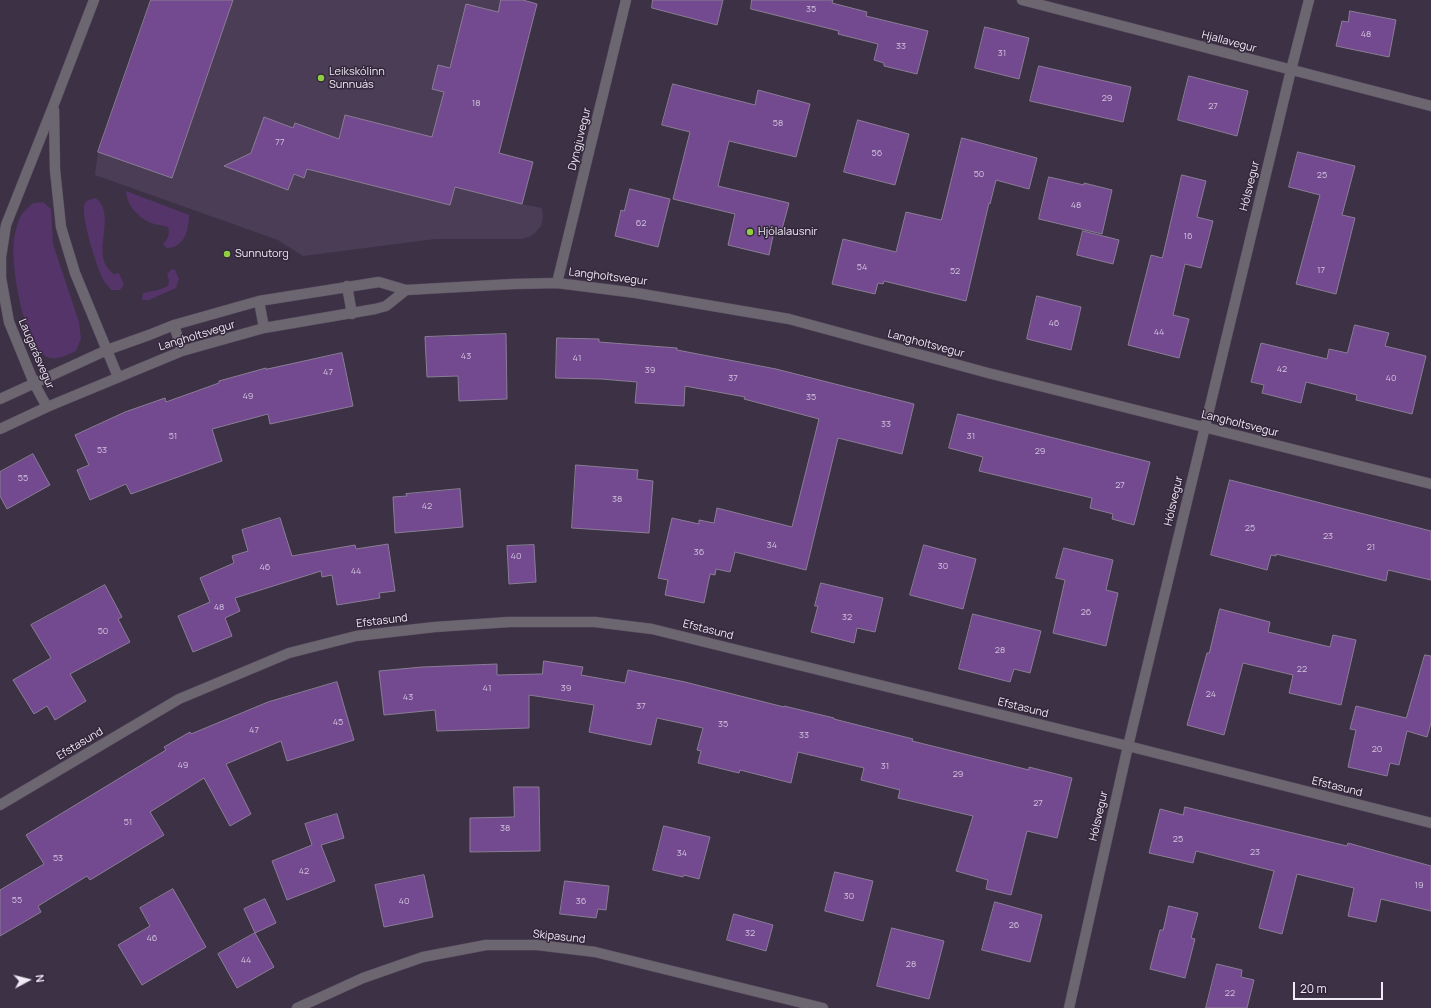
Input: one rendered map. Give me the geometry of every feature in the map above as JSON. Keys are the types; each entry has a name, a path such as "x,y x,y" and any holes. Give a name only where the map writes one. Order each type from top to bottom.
{"street":[{"name":"Laugarásvegur","path":"47,407 34,383 9,322 1,278 1,257 6,225 94,0"},
{"name":"Dyngjuvegur","path":"557,283 626,0"},
{"name":"Hjallavegur","path":"1022,0 1431,106"},
{"name":"Hólsvegur","path":"1068,1008 1128,746 1204,428 1290,70 1309,0"},
{"name":"Laugarásvegur","path":"54,104 55,170 61,227 74,273 118,377"},
{"name":"Langholtsvegur","path":"0,399 107,350 174,325 259,301 379,282 406,290 557,283 636,292 789,319 988,373 1431,484"},
{"path":"347,286 352,314"},
{"name":"Langholtsvegur","path":"0,429 47,407 182,351 264,328 323,317 352,314 386,306 406,290"},
{"path":"259,301 264,328"},
{"path":"174,325 182,351"},
{"name":"Efstasund","path":"0,805 179,699 289,653 356,636 435,626 509,622 595,622 652,629 1128,746 1431,823"},
{"name":"Skipasund","path":"297,1008 363,978 423,957 486,945 537,945 596,952 823,1008"}],"shaded area":[{"name":"Leikskólinn Sunnuás","path":"151,0 523,0 537,4 499,153 533,162 522,204 542,208 543,218 541,226 529,237 521,239 435,239 303,256 278,240 95,175 98,152"},
{"path":"126,191 189,215 187,232 181,242 178,245 167,248 163,244 168,236 168,227 151,223 142,218 128,201"},
{"path":"96,198 101,204 104,212 104,261 106,266 113,274 119,273 124,285 120,290 111,290 105,283 90,243 84,209 86,202 90,199"},
{"path":"43,202 51,209 53,244 79,322 81,339 76,351 57,358 50,358 41,352 33,341 26,324 21,305 14,267 14,240 22,214 33,203"},
{"path":"172,269 175,270 179,279 176,288 149,300 142,300 143,293 168,286 169,280 167,274"}],"building":[{"path":"151,0 233,0 172,178 98,152"},
{"path":"501,0 523,0 537,4 499,153 533,162 522,204 455,187 450,205 307,169 304,178 294,174 288,190 224,166 251,153 264,117 293,128 295,123 339,139 345,115 432,137 444,92 432,89 438,65 450,68 466,4 498,12"},
{"path":"653,0 723,0 717,25 652,8"},
{"path":"752,0 833,0 832,3 867,12 866,16 928,31 917,74 884,66 884,63 874,60 878,44 838,34 839,31 751,9"},
{"path":"1350,11 1396,20 1389,57 1336,46 1342,21 1348,22"},
{"path":"985,27 1029,38 1019,79 975,68"},
{"path":"1039,66 1131,87 1123,122 1030,101"},
{"path":"1189,76 1248,91 1237,136 1178,120"},
{"path":"673,84 755,105 758,90 810,104 796,157 729,141 718,186 789,203 781,233 774,231 769,255 728,245 735,214 673,199 690,132 662,125"},
{"path":"858,120 909,134 895,185 844,172"},
{"path":"962,138 1037,158 1029,189 996,180 990,204 989,203 966,301 884,281 883,284 878,283 875,294 832,284 843,239 896,252 906,212 941,220"},
{"path":"1298,152 1355,166 1342,215 1355,218 1336,294 1296,284 1320,195 1289,187"},
{"path":"1182,175 1206,181 1197,217 1213,221 1201,268 1185,264 1173,315 1189,319 1179,358 1128,345 1151,255 1162,258"},
{"path":"1049,177 1112,190 1102,234 1039,219"},
{"path":"630,189 670,199 658,247 615,236 621,210 624,211"},
{"path":"1083,231 1119,240 1113,264 1077,255"},
{"path":"1037,296 1081,307 1071,350 1027,339"},
{"path":"1355,325 1389,333 1385,346 1426,356 1412,414 1356,400 1357,395 1306,382 1301,403 1262,393 1264,385 1251,382 1261,343 1327,359 1329,349 1347,353"},
{"path":"506,334 507,399 459,401 458,376 427,377 425,337"},
{"path":"557,338 599,339 599,342 677,348 677,350 776,369 914,404 902,454 838,438 806,570 735,552 730,572 716,569 715,575 710,574 704,603 665,595 668,580 658,578 672,518 699,524 699,520 714,523 717,508 792,527 819,419 744,399 745,397 685,386 684,406 635,403 637,382 601,379 556,378"},
{"path":"342,353 353,406 270,424 268,414 212,429 222,461 131,494 126,484 90,500 77,470 89,465 75,435 125,412 165,398 166,402 219,383 219,381 266,368"},
{"path":"958,414 1150,462 1134,525 1112,519 1113,514 1090,508 1092,498 979,471 983,457 949,448"},
{"path":"33,454 50,485 7,509 0,496 0,472"},
{"path":"576,465 638,470 637,479 653,481 649,533 572,528"},
{"path":"1230,480 1431,531 1431,580 1388,570 1386,581 1276,554 1276,556 1271,555 1267,570 1211,555"},
{"path":"460,489 463,527 395,533 393,497 407,496 406,494"},
{"path":"280,518 292,556 355,545 356,549 388,544 395,591 379,593 380,598 337,605 332,575 322,577 321,571 235,598 240,611 225,618 232,636 193,652 178,616 210,602 200,578 234,563 232,556 248,551 242,530"},
{"path":"534,545 536,582 509,584 507,546"},
{"path":"924,545 976,559 963,609 910,595"},
{"path":"1064,548 1113,560 1106,590 1118,593 1106,646 1053,633 1065,580 1056,578"},
{"path":"821,583 883,598 875,632 857,628 854,643 811,632 818,606 815,606"},
{"path":"105,585 122,617 118,619 130,642 70,674 86,701 55,720 47,706 34,714 13,680 51,658 31,625"},
{"path":"1220,609 1270,622 1268,632 1330,647 1333,635 1356,640 1341,705 1289,693 1293,675 1243,663 1224,735 1187,725 1207,653 1209,653"},
{"path":"973,614 1041,631 1030,673 1014,669 1010,682 959,669"},
{"path":"1425,655 1431,656 1431,723 1427,737 1407,731 1399,765 1390,763 1387,776 1348,767 1356,730 1350,729 1356,706 1406,718"},
{"path":"544,661 583,667 581,675 625,683 628,670 685,682 834,718 913,739 912,741 1029,770 1029,767 1072,778 1057,838 1027,831 1011,895 986,889 988,880 956,871 973,816 898,798 900,790 861,780 864,768 798,752 791,783 740,770 739,773 698,763 701,751 697,750 703,728 657,718 651,745 589,732 594,705 529,695 529,728 437,731 435,710 384,715 379,671 422,667 497,664 497,675 542,674"},
{"path":"337,682 354,740 287,761 281,741 226,764 251,814 230,826 204,778 150,812 164,835 90,880 87,876 38,906 41,912 0,936 0,890 44,864 26,835 166,750 164,747 190,732 191,734 268,702"},
{"path":"514,787 539,787 540,851 470,852 470,818 514,817"},
{"path":"1185,807 1347,846 1348,843 1431,866 1431,911 1381,899 1376,922 1348,916 1354,888 1297,874 1282,934 1259,928 1274,871 1196,851 1193,863 1149,853 1160,809 1183,815"},
{"path":"337,814 344,838 321,845 335,881 287,900 272,861 312,845 305,824"},
{"path":"664,826 710,837 699,879 653,870"},
{"path":"835,872 873,881 863,921 825,911"},
{"path":"424,875 433,917 384,927 375,885"},
{"path":"565,881 609,886 606,910 598,909 596,918 560,914"},
{"path":"173,889 206,947 142,985 118,945 150,926 140,908"},
{"path":"265,899 276,923 255,933 244,909"},
{"path":"995,902 1042,915 1030,962 982,950"},
{"path":"1169,906 1198,913 1191,938 1195,939 1185,978 1150,969 1160,930 1163,930"},
{"path":"734,914 773,925 766,951 727,940"},
{"path":"892,928 944,941 929,999 877,986"},
{"path":"255,933 274,967 237,988 218,954"},
{"path":"1217,964 1242,970 1241,977 1254,980 1247,1008 1206,1008"}],"place":[{"name":"Leikskólinn Sunnuás","path":"321,78"},
{"name":"Hjólalausnir","path":"750,232"},
{"name":"Sunnutorg","path":"227,254"}]}
